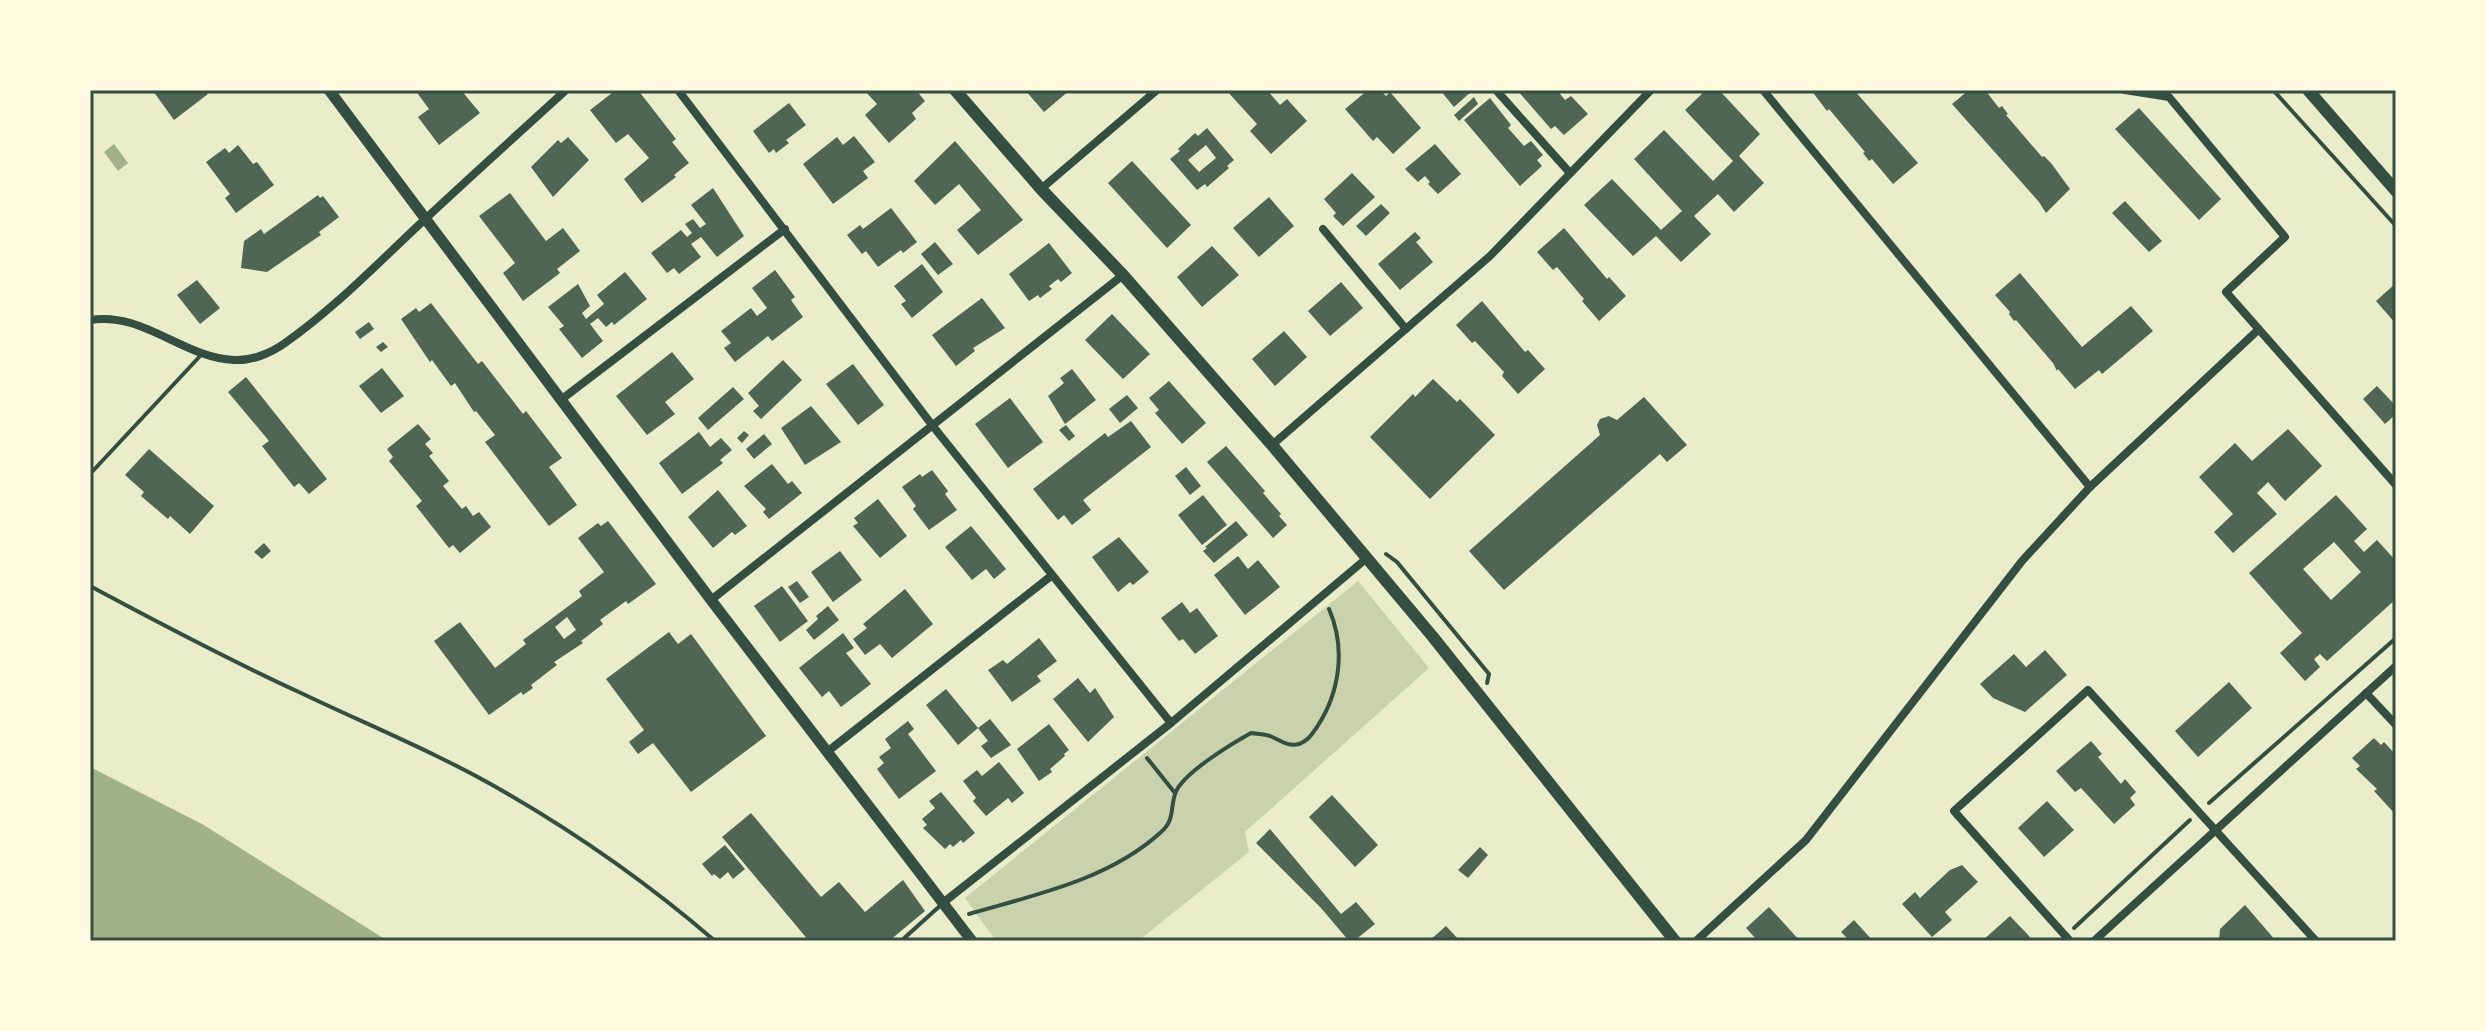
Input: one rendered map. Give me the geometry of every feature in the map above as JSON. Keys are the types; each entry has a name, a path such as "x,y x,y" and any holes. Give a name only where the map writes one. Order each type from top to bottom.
{"main road":[{"path":"955,90 1272,445 1433,637 1675,941"},
{"path":"2308,90 2396,191"}],"street":[{"path":"329,90 711,600 972,941"},
{"path":"90,320 107,317 139,325 202,354 235,360 257,358 284,344 358,283 566,90"},
{"path":"678,90 932,425 1171,723"},
{"path":"1041,189 1157,90"},
{"path":"1496,90 1570,173"},
{"path":"1272,445 1490,256 1651,90"},
{"path":"1763,90 2090,487"},
{"path":"2125,90 2169,97 2285,237 2226,292 2396,485"},
{"path":"562,399 785,229"},
{"path":"1323,229 1406,329"},
{"path":"711,600 1123,275"},
{"path":"1696,941 1806,840 2022,561 2090,487 2258,330"},
{"path":"944,902 1171,723 1367,558"},
{"path":"827,752 1051,576"},
{"path":"2094,941 2396,666"},
{"path":"2068,938 1954,811 2088,690 2316,941"},
{"path":"2366,693 2396,725"}],"lane":[{"path":"90,474 202,354"},
{"path":"901,941 944,902"}],"path":[{"path":"2273,90 2396,226"},
{"path":"90,586 284,685 439,756 507,793 663,896 715,941"},
{"path":"955,919 1069,884 1106,868 1162,832 1173,815 1175,793 1186,778 1251,733 1269,736 1282,743 1298,744 1310,738 1332,701 1338,678 1335,628 1322,595"},
{"path":"2068,938 2198,813 2396,638"},
{"path":"1139,748 1175,793"}],"shaded area":[{"path":"114,144 128,163 118,171 104,152"},
{"path":"1358,581 1429,668 1245,832 1249,852 1138,941 996,941 965,898"},
{"path":"90,767 202,824 388,941 90,941"}],"building":[{"path":"155,90 205,90 208,94 174,120"},
{"path":"415,90 461,90 480,113 439,145 418,117 429,109"},
{"path":"610,90 638,90 676,139 672,142 689,163 642,203 624,179 649,158 628,134 616,143 590,110 612,93"},
{"path":"864,90 916,90 925,101 912,113 916,119 889,143 865,115 877,104"},
{"path":"1025,90 1070,90 1044,112"},
{"path":"1226,90 1267,90 1280,105 1287,99 1307,121 1271,154 1250,131 1257,124"},
{"path":"1368,90 1380,90 1386,96 1390,92 1421,128 1393,154 1377,137 1373,141 1345,109"},
{"path":"1440,90 1473,90 1454,107"},
{"path":"1517,90 1557,90 1565,100 1571,96 1588,114 1564,135 1555,126 1551,129"},
{"path":"1706,90 1719,90 1760,134 1739,156 1764,183 1734,212 1718,194 1694,216 1711,234 1681,262 1656,236 1633,256 1584,205 1612,179 1661,230 1682,211 1634,159 1664,130 1713,181 1733,161 1685,110"},
{"path":"1811,90 1854,90 1918,163 1893,184 1872,159 1869,161 1865,152"},
{"path":"1969,90 1985,90 1999,108 2002,106 2006,115 2042,157 2051,163 2070,189 2046,213 1952,104"},
{"path":"1474,97 1478,104 1459,121 1454,115"},
{"path":"1490,98 1511,125 1508,128 1524,146 1531,141 1543,155 1537,160 1542,166 1520,186 1464,120"},
{"path":"789,103 806,125 786,140 789,143 776,153 774,149 769,153 753,131"},
{"path":"2139,108 2221,199 2199,220 2115,129"},
{"path":"1207,128 1234,160 1207,187 1205,184 1197,190 1170,159 1195,133 1198,136","holes":["1206,145 1216,158 1199,172 1188,160"]},
{"path":"854,136 875,162 863,171 868,178 833,204 803,164 837,137 843,145"},
{"path":"568,137 589,160 553,197 531,167 558,140 561,143"},
{"path":"955,141 1023,220 978,255 957,230 981,210 959,184 935,205 914,181"},
{"path":"1435,144 1461,174 1438,194 1425,176 1418,182 1405,169"},
{"path":"238,145 253,164 257,162 274,185 236,213 225,198 230,194 206,162 225,148 229,153"},
{"path":"1132,161 1191,225 1167,248 1108,183"},
{"path":"1352,173 1375,197 1343,226 1333,216 1336,213 1324,199"},
{"path":"713,188 744,236 717,257 701,237 691,244 701,257 679,274 674,268 667,273 651,253 681,230 687,237 692,233 685,224 693,219 700,228 706,224 691,205"},
{"path":"510,193 546,241 563,228 580,251 557,269 560,273 523,301 503,273 515,263 479,216"},
{"path":"318,195 320,198 323,196 339,217 319,232 321,235 267,272 241,268 244,241 261,229 264,234"},
{"path":"1269,197 1294,226 1259,257 1233,228"},
{"path":"2125,201 2162,241 2149,252 2112,213"},
{"path":"1381,204 1390,213 1366,236 1356,226"},
{"path":"891,208 917,242 878,267 866,251 862,254 847,235 860,225 863,229"},
{"path":"1564,228 1607,279 1609,277 1626,296 1599,321 1557,267 1553,270 1537,252"},
{"path":"1415,232 1421,238 1416,242 1433,262 1400,290 1378,264"},
{"path":"935,242 953,264 938,275 921,254"},
{"path":"1049,243 1072,273 1061,282 1058,279 1049,286 1052,289 1040,298 1038,295 1029,301 1009,274"},
{"path":"1212,246 1239,275 1202,307 1177,277"},
{"path":"922,264 943,292 912,318 901,304 906,301 894,286"},
{"path":"775,270 795,297 791,300 803,317 772,341 768,336 735,362 724,348 731,343 721,331 751,308 757,316 767,308 752,288"},
{"path":"625,272 647,299 614,325 612,322 606,327 598,318 590,324 603,341 582,358 559,329 564,326 548,307 578,284 590,306 582,313 586,319 604,304 597,295"},
{"path":"2020,273 2082,347 2131,306 2153,331 2102,374 2099,370 2075,389 1995,295"},
{"path":"197,280 220,308 200,324 177,295"},
{"path":"1341,282 1363,308 1330,336 1308,311"},
{"path":"2396,283 2396,324 2376,301"},
{"path":"982,298 1005,328 973,348 975,351 956,366 932,335"},
{"path":"1482,301 1525,352 1528,350 1545,369 1518,394 1502,376 1504,372 1456,325"},
{"path":"431,303 478,364 482,361 562,458 549,467 577,505 549,526 485,442 495,435 474,412 455,383 451,386 432,360 430,362 401,319 416,308 419,312"},
{"path":"1112,314 1150,354 1123,379 1085,340"},
{"path":"369,322 374,329 360,339 355,332"},
{"path":"1284,331 1307,357 1275,386 1252,359"},
{"path":"383,342 388,347 381,352 376,347"},
{"path":"672,352 694,379 665,402 675,414 647,435 616,396"},
{"path":"783,360 802,380 761,419 753,411 759,406 748,393"},
{"path":"853,364 884,405 858,425 826,384"},
{"path":"382,368 404,396 381,413 359,386"},
{"path":"1072,369 1096,400 1065,424 1048,396 1064,383 1060,378"},
{"path":"246,377 327,479 309,494 299,483 294,487 262,446 269,441 228,392"},
{"path":"1433,379 1457,402 1460,399 1495,435 1430,499 1370,437 1413,394 1415,397"},
{"path":"1169,381 1206,423 1182,444 1155,413 1159,410 1149,398"},
{"path":"2377,386 2396,406 2396,414 2385,424 2363,399"},
{"path":"733,387 744,399 708,430 698,418"},
{"path":"1127,395 1138,408 1120,423 1109,409"},
{"path":"1644,397 1687,445 1667,462 1660,454 1504,590 1469,551 1600,435 1597,425 1600,419 1609,416 1617,420"},
{"path":"1010,398 1043,442 1008,468 975,424"},
{"path":"811,406 841,442 805,465 781,428"},
{"path":"1131,421 1151,447 1083,500 1091,510 1072,525 1064,515 1058,520 1033,489 1105,433 1108,437"},
{"path":"418,424 431,439 425,444 433,453 429,456 449,481 443,486 462,509 466,506 473,516 479,512 491,527 460,553 453,545 449,548 416,506 422,501 389,461 393,457 387,449"},
{"path":"1066,425 1075,436 1069,441 1059,430"},
{"path":"2288,429 2322,466 2285,501 2268,482 2257,493 2277,514 2233,553 2214,532 2233,514 2199,477 2235,443 2252,461"},
{"path":"744,431 749,435 742,443 737,438"},
{"path":"699,432 710,447 721,438 732,450 720,460 723,463 682,494 659,463"},
{"path":"764,434 772,444 754,459 746,449"},
{"path":"1226,446 1265,491 1263,493 1287,525 1273,538 1207,462"},
{"path":"149,449 214,506 190,534 141,496 144,492 125,475"},
{"path":"772,464 788,484 792,481 802,493 769,519 763,512 766,509 744,486"},
{"path":"1186,467 1201,486 1190,495 1175,476"},
{"path":"932,470 948,491 945,494 957,510 929,530 902,487 920,474 922,477"},
{"path":"718,490 747,526 735,535 732,532 713,548 688,517"},
{"path":"1203,495 1227,525 1202,545 1178,515"},
{"path":"2336,495 2367,529 2354,541 2364,552 2377,540 2396,561 2396,599 2327,661 2320,654 2314,659 2320,667 2305,681 2280,653 2302,633 2249,573","holes":["2334,542 2361,572 2331,600 2303,569"]},
{"path":"878,499 907,536 880,558 853,526 858,523 854,518"},
{"path":"608,521 656,584 600,620 603,624 581,641 583,643 554,662 557,665 531,685 533,688 523,695 521,692 489,715 434,641 460,622 495,668 526,644 523,640 582,596 579,591 604,572 578,538 598,523 601,526","holes":["567,617 576,630 564,639 555,627"]},
{"path":"1236,521 1248,535 1214,563 1203,551 1205,547"},
{"path":"971,526 1006,569 994,579 986,569 972,580 945,547"},
{"path":"1119,537 1149,572 1118,592 1092,557"},
{"path":"264,543 271,551 262,559 254,552"},
{"path":"840,551 862,580 833,602 811,572"},
{"path":"1238,556 1248,569 1258,560 1280,587 1245,615 1214,575"},
{"path":"797,581 809,597 800,603 788,587"},
{"path":"782,586 808,621 780,642 754,606"},
{"path":"905,589 933,624 892,658 880,644 865,655 853,639 867,628 863,624"},
{"path":"1182,602 1190,613 1197,608 1218,636 1195,654 1183,639 1179,641 1161,618"},
{"path":"828,606 839,620 814,640 806,630"},
{"path":"669,632 678,644 691,634 766,736 691,792 653,743 638,754 629,742 644,730 606,679"},
{"path":"843,633 854,648 846,653 871,684 841,707 829,691 822,697 799,668"},
{"path":"1039,638 1057,661 1037,676 1041,681 1012,702 988,670 1003,660 1007,664"},
{"path":"2045,650 2067,675 2025,712 1993,698 1980,684 2014,654 2026,667"},
{"path":"1078,678 1090,693 1095,688 1114,717 1088,742 1053,699"},
{"path":"2229,682 2252,708 2198,757 2175,731"},
{"path":"946,689 978,728 958,745 926,705"},
{"path":"990,719 1011,745 991,758 981,746 988,741 978,728"},
{"path":"908,721 914,729 908,734 936,771 899,799 877,769 884,763 879,757 891,748 885,739"},
{"path":"1049,724 1069,750 1050,769 1052,772 1039,781 1017,749"},
{"path":"2374,738 2381,745 2384,742 2396,755 2396,815 2374,791 2377,789 2356,769 2360,766 2352,758"},
{"path":"2091,741 2102,754 2098,757 2121,784 2125,779 2136,792 2130,798 2135,805 2114,824 2081,788 2075,792 2056,771"},
{"path":"999,762 1024,793 1012,803 1008,798 986,816 973,801 976,798 963,781 977,770 982,776"},
{"path":"941,792 975,833 963,843 961,840 945,849 923,828 927,825 922,819 935,808 929,801"},
{"path":"1332,795 1378,845 1355,867 1309,817"},
{"path":"2047,801 2074,830 2044,857 2018,828"},
{"path":"751,813 821,897 839,882 865,912 903,880 925,911 889,941 809,941 722,837"},
{"path":"1270,829 1341,914 1356,902 1375,924 1354,941 1349,941 1321,908 1256,843"},
{"path":"725,845 745,869 733,879 728,872 720,879 714,874 712,876 702,864"},
{"path":"1480,847 1488,855 1468,878 1458,870"},
{"path":"1962,865 1978,882 1945,912 1952,920 1932,937 1902,904 1915,892 1920,898 1950,870"},
{"path":"2245,905 2276,941 2219,941 2220,929"},
{"path":"1769,907 1800,941 1758,941 1746,928"},
{"path":"2010,916 2030,937 2025,941 1982,941"},
{"path":"1854,920 1873,941 1850,941 1841,932"},
{"path":"1446,926 1460,941 1429,941"}]}
